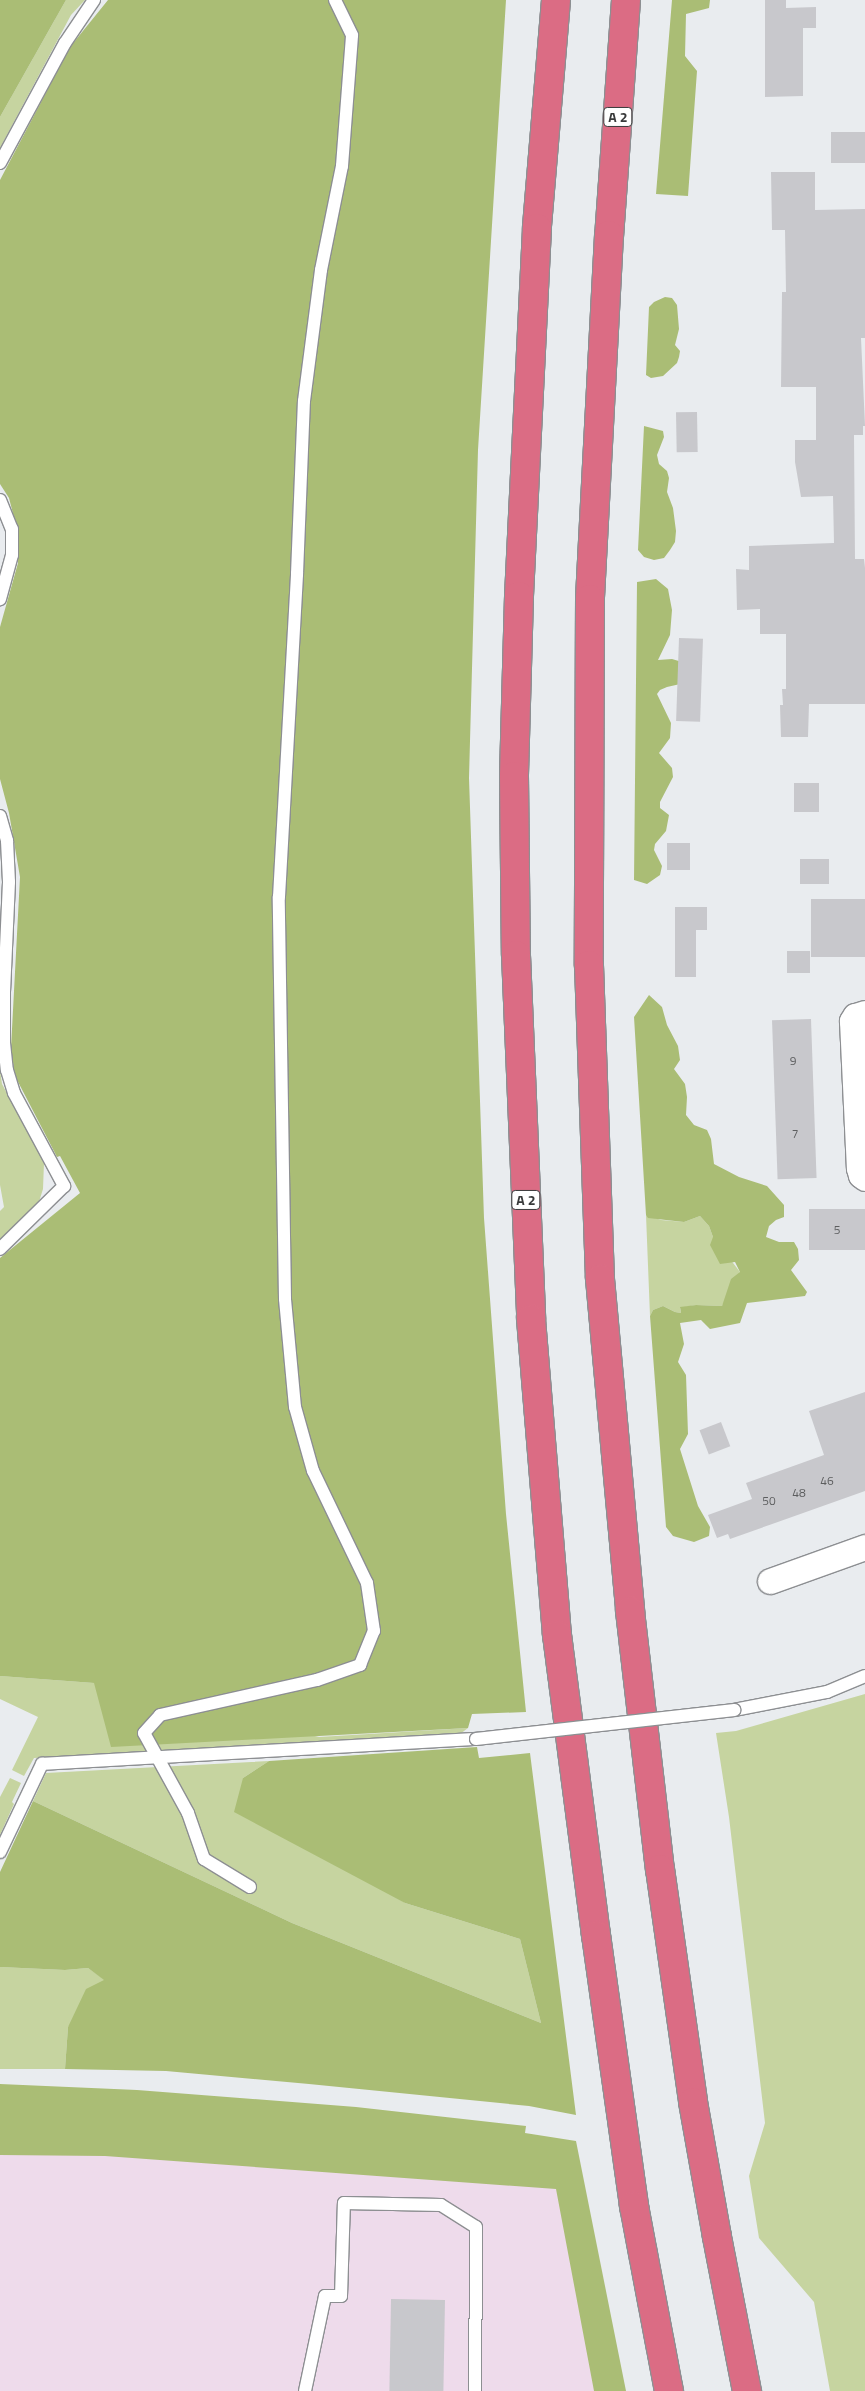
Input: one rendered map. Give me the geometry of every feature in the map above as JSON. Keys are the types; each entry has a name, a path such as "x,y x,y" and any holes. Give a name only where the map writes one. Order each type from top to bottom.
{"highway":[{"name":"A 2","path":"556,0 536,228 519,596 514,776 516,955 531,1319 557,1635 634,2206 669,2391"},
{"name":"A 2","path":"626,0 609,235 590,599 589,965 600,1279 630,1611 660,1869 695,2112 747,2391"}],"street":[{"path":"865,1013 855,1016 852,1021 859,1168 861,1175 865,1178"},
{"path":"770,1581 865,1547"}],"lane":[{"path":"0,163 65,43 94,0"},
{"path":"250,1887 204,1859 188,1813 144,1733 160,1716 318,1680 360,1665 374,1632 367,1584 313,1471 295,1407 285,1299 279,897 298,574 304,401 321,270 342,166 352,35 335,0"},
{"path":"0,500 12,528 12,555 0,599"},
{"path":"0,816 7,841 9,882 4,992 4,1043 7,1070 14,1093 64,1186 0,1249"},
{"path":"0,1852 42,1764 476,1739 734,1710 827,1692 865,1676"},
{"path":"305,2391 325,2296 341,2296 344,2203 442,2205 476,2227 475,2391"}],"shaded area":[{"path":"0,2131 562,2177 603,2391 0,2391"}],"green space":[{"path":"0,0 66,0 0,117"},
{"path":"66,0 85,0 71,15 0,148 0,117"},
{"path":"108,0 506,0 478,450 469,778 484,1218 506,1514 526,1712 472,1714 468,1728 111,1747 94,1683 0,1676 0,1258 80,1193 60,1156 57,1157 15,1076 11,1048 20,877 9,813 0,779 0,627 18,563 18,533 9,498 0,484 0,180 70,47"},
{"path":"672,0 710,0 709,8 686,14 685,56 697,71 688,196 656,194"},
{"path":"665,297 672,298 677,305 679,329 675,345 680,351 679,357 677,363 663,376 651,378 646,375 649,307 654,302"},
{"path":"644,426 663,431 664,437 657,455 659,464 667,471 669,478 667,492 673,508 676,531 675,542 664,558 654,560 644,557 638,550"},
{"path":"656,579 668,589 672,610 670,635 658,660 672,659 682,662 689,682 667,687 660,690 657,694 671,723 670,738 659,753 672,768 673,777 660,802 660,808 669,815 666,831 655,844 654,850 662,866 660,875 647,884 634,880 637,582"},
{"path":"649,995 662,1007 667,1025 678,1046 680,1060 674,1069 685,1084 687,1097 686,1115 694,1125 707,1130 711,1139 714,1164 739,1177 767,1186 784,1205 784,1217 776,1220 769,1226 766,1237 779,1242 794,1242 798,1249 799,1260 791,1270 807,1292 805,1296 747,1303 740,1323 710,1329 701,1320 680,1323 684,1344 678,1362 686,1375 688,1434 680,1449 698,1506 710,1527 709,1536 694,1542 673,1536 666,1527 650,1316 653,1310 663,1306 681,1313 680,1307 696,1305 722,1306 731,1279 740,1272 735,1262 720,1264 710,1245 713,1237 709,1226 700,1216 684,1222 648,1218 646,1215 634,1017"},
{"path":"0,1070 2,1084 44,1163 43,1189 38,1205 0,1243 0,1211 4,1207 0,1185"},
{"path":"646,1215 661,1220 684,1222 700,1216 709,1226 713,1237 740,1272 722,1306 696,1305 680,1308 681,1313 663,1306 653,1310 650,1316"},
{"path":"0,1676 94,1683 319,1737 468,1728 460,1734 34,1758 24,1776 12,1770 38,1717 0,1699"},
{"path":"865,1694 865,2391 830,2391 814,2302 759,2238 749,2176 765,2123 729,1817 716,1733 736,1731"},
{"path":"477,1747 479,1758 530,1753 576,2115 529,2106 166,2071 65,2069 68,2027 86,1989 104,1980 88,1968 65,1970 0,1967 0,1872 33,1801 292,1923 541,2023 520,1939 405,1903 234,1812 243,1778 269,1761"},
{"path":"269,1761 243,1778 405,1903 520,1939 541,2023 292,1923 33,1801 46,1773"},
{"path":"10,1778 21,1783 0,1835 0,1797"},
{"path":"0,1967 65,1970 88,1968 105,1980 68,2027 65,2069 0,2069"},
{"path":"0,2084 137,2090 356,2107 526,2126 525,2133 576,2141 626,2391 594,2391 556,2189 105,2156 0,2155"}],"building":[{"path":"765,0 786,0 786,8 816,7 816,28 803,28 803,96 765,97"},
{"path":"831,132 865,132 865,163 831,163"},
{"path":"771,172 815,172 815,210 865,209 865,338 861,338 865,426 863,426 863,435 854,435 855,559 864,559 865,568 865,704 809,704 808,737 781,737 780,705 783,705 782,689 786,689 786,634 760,634 760,609 737,610 736,569 749,570 749,546 834,543 833,496 801,497 795,462 795,440 816,440 816,387 781,387 782,292 786,292 785,230 772,230"},
{"path":"676,412 697,412 698,452 677,452"},
{"path":"679,638 703,639 700,722 676,721"},
{"path":"794,783 819,783 819,812 794,812"},
{"path":"667,843 690,843 690,870 667,870"},
{"path":"800,859 829,859 829,884 800,884"},
{"path":"811,899 865,899 865,957 811,957"},
{"path":"675,907 707,907 707,930 696,930 696,977 675,977"},
{"path":"787,951 810,951 810,973 787,973"},
{"path":"811,1019 817,1178 778,1179 772,1020"},
{"path":"809,1209 865,1209 865,1250 809,1250"},
{"path":"865,1392 865,1491 730,1539 728,1534 717,1538 708,1515 752,1499 746,1483 824,1455 809,1411"},
{"path":"721,1422 730,1446 709,1455 700,1430"},
{"path":"391,2299 445,2300 443,2391 389,2391"}]}
